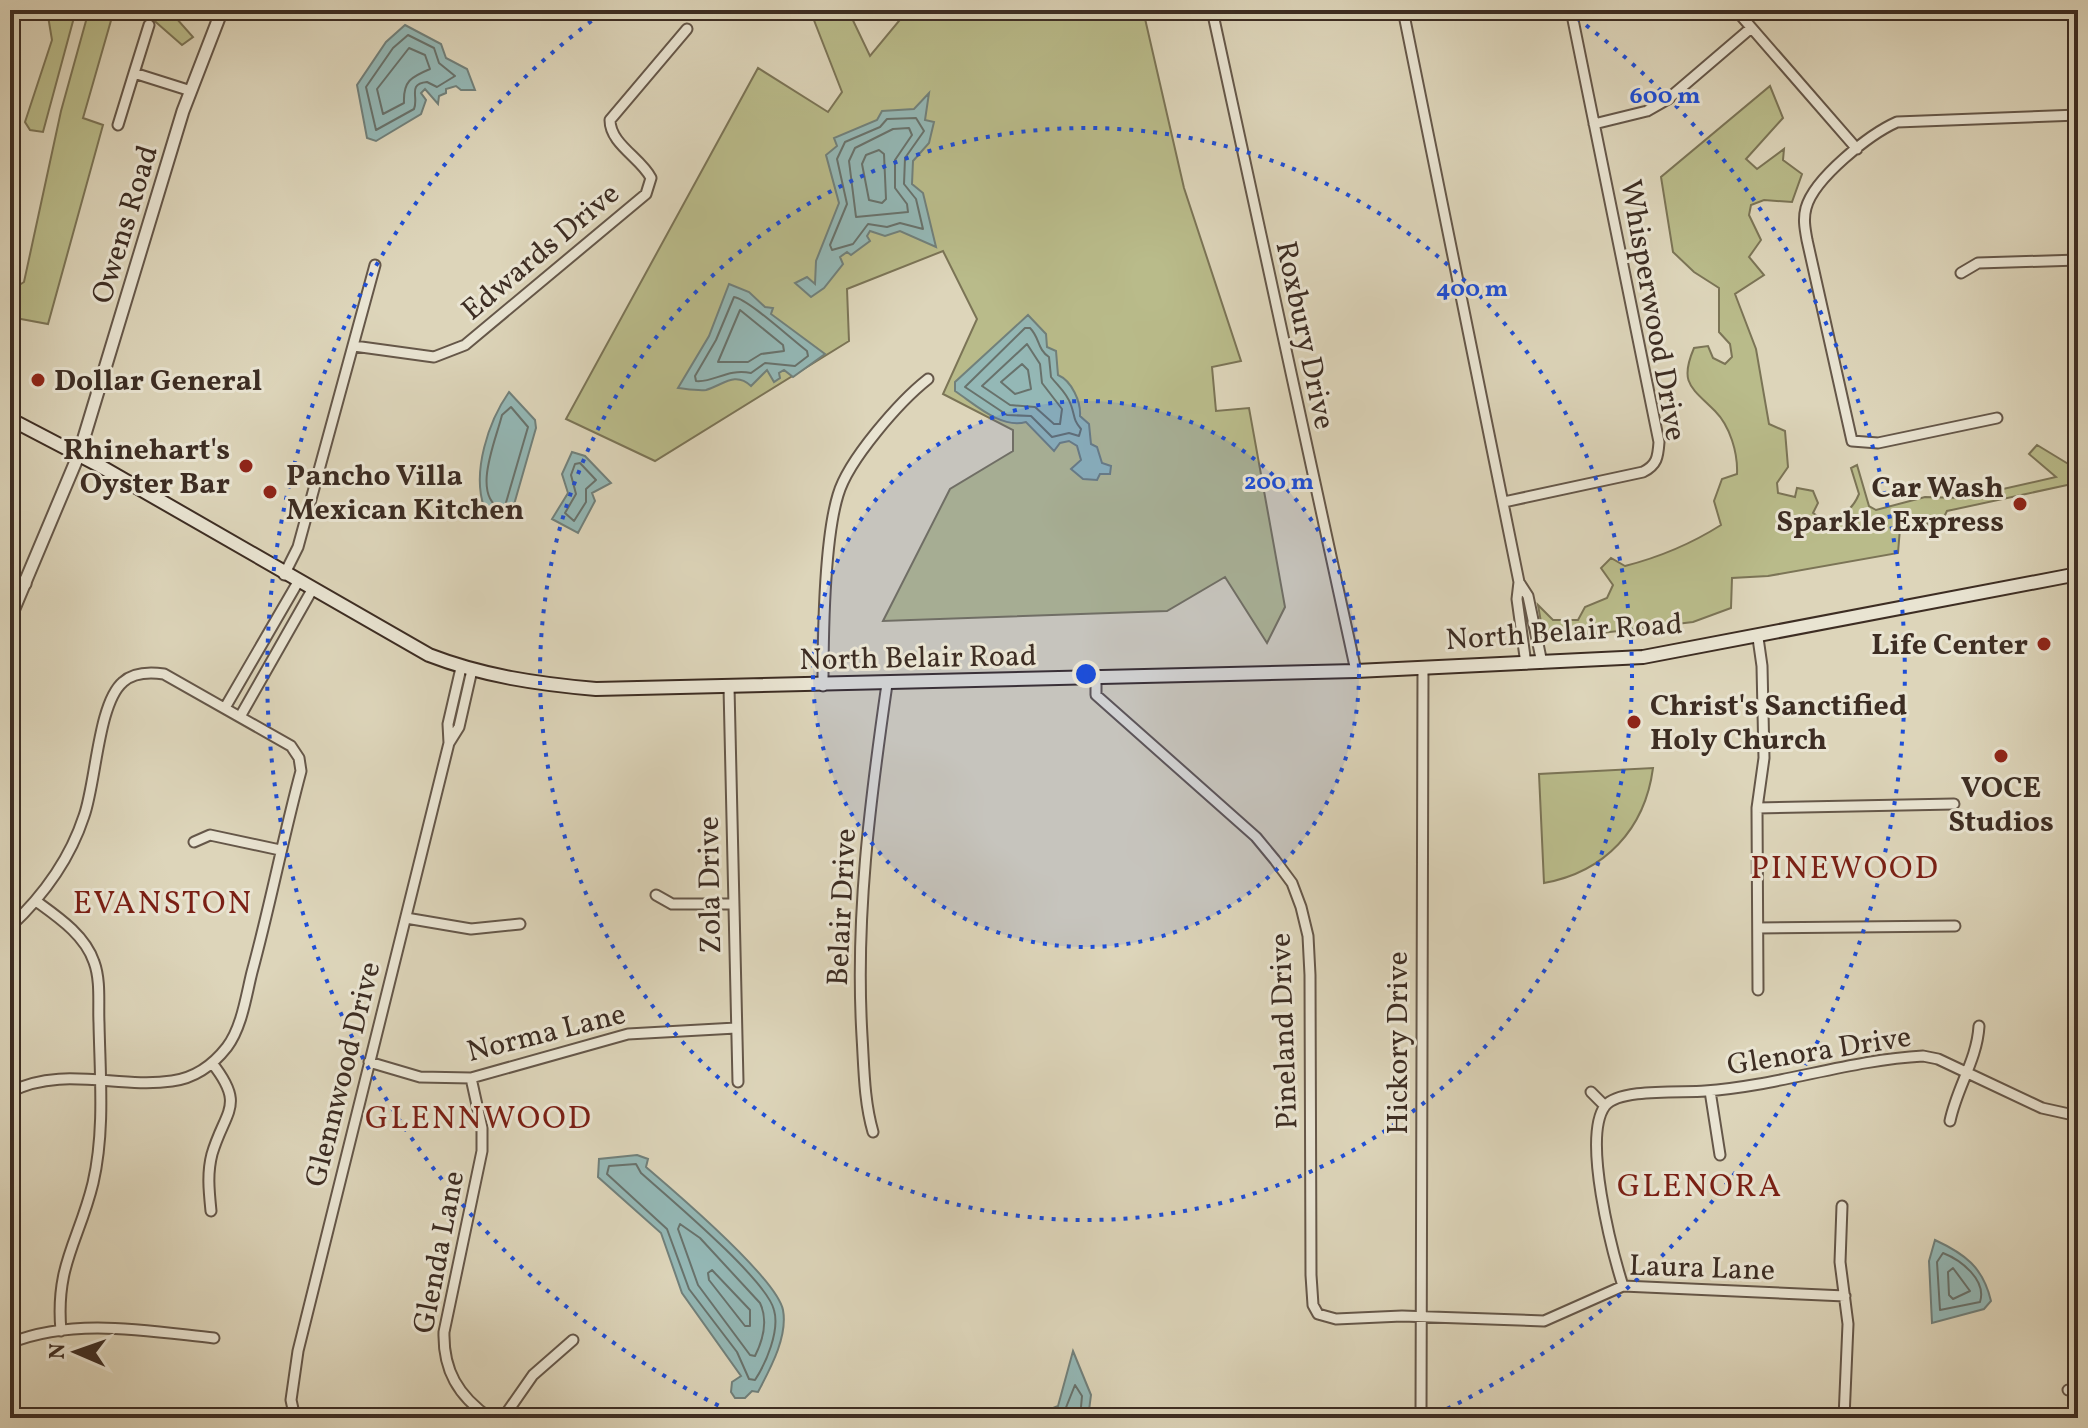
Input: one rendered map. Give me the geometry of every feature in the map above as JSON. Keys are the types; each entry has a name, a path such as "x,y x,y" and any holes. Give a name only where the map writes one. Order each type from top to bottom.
{"main road":[{"name":"North Belair Road","path":"10,419 79,454 284,575 429,655 466,669 533,684 596,689 1096,679 1356,671 1643,657 1758,638 2078,574"}],"street":[{"name":"Owens Road","path":"10,618 79,454 191,91 222,10"},
{"name":"Roxbury Drive","path":"1212,10 1356,671"},
{"path":"1403,10 1504,502 1519,582 1520,622 1526,664"},
{"name":"Whisperwood Drive","path":"1504,502 1643,472 1653,467 1658,456 1659,442 1571,10"},
{"path":"1736,10 1857,149"},
{"path":"118,125 149,25"},
{"path":"1594,124 1647,111 1668,99 1751,28"},
{"name":"Edwards Drive","path":"354,346 434,357 465,345 646,194 651,178 614,136 610,120 687,29"},
{"path":"134,73 191,91"},
{"path":"1997,418 1878,443 1852,441 1842,409 1804,221 1814,191 1857,149 1897,122 2078,115"},
{"path":"1961,273 1978,263 2078,260"},
{"path":"284,575 298,547 375,265"},
{"path":"823,686 832,523 838,492 853,465 913,391 928,379"},
{"path":"10,576 26,584"},
{"path":"226,706 298,582"},
{"path":"1519,582 1528,596 1542,663"},
{"path":"241,715 312,590"},
{"path":"1520,622 1533,621"},
{"path":"1758,638 1762,666 1764,758 1757,808 1758,990"},
{"name":"Hickory Drive","path":"1421,1418 1423,668"},
{"name":"Glennwood Drive","path":"295,1418 293,1375 449,743 459,727 466,669"},
{"path":"10,927 36,901 73,844 84,816 107,713 113,695 123,681 150,672 164,674 226,706 291,746 299,758 301,771 239,1022 228,1045 199,1073 171,1081 35,1081 10,1092"},
{"name":"Pineland Drive","path":"1096,679 1096,695 1256,837 1292,883 1301,907 1308,936 1310,975 1313,1305 1325,1318 1420,1317"},
{"name":"Belair Drive","path":"873,1132 867,1111 862,1028 860,900 887,684"},
{"name":"Zola Drive","path":"729,687 738,1082"},
{"path":"1757,808 1954,804"},
{"path":"194,842 210,835 280,850"},
{"path":"656,895 672,904 734,904"},
{"path":"36,901 70,927 88,948 95,964 100,1079 98,1157 81,1222 63,1269 59,1306 61,1331"},
{"path":"406,918 471,929 520,924"},
{"path":"1758,928 1955,926"},
{"path":"1950,1121 1955,1098 1977,1051 1979,1026"},
{"name":"Norma Lane","path":"369,1062 420,1077 471,1078 628,1034 736,1028"},
{"name":"Glenora Drive","path":"1605,1106 1621,1096 1710,1091 1905,1057 1938,1059 2042,1108 2078,1116"},
{"path":"211,1211 209,1170 232,1104 227,1081 212,1063"},
{"name":"Glenda Lane","path":"471,1078 482,1128 482,1151 444,1332 443,1353 458,1390 490,1418"},
{"path":"1710,1091 1720,1155"},
{"path":"1591,1092 1605,1106 1599,1124 1601,1193 1623,1286"},
{"path":"1842,1206 1840,1262 1848,1324 1844,1418"},
{"name":"Laura Lane","path":"1420,1317 1544,1321 1623,1286 1845,1296"},
{"path":"10,1343 61,1331 114,1328 214,1338"},
{"path":"503,1418 533,1375 573,1340"}],"green space":[{"path":"47,10 76,10 43,132 30,130 25,122 52,40"},
{"path":"89,10 114,10 83,118 103,125 48,324 10,317 13,308 10,291 24,282 61,111"},
{"path":"142,10 169,10 193,37 182,45"},
{"path":"810,10 848,10 870,56 908,10 1143,10 1184,188 1241,361 1212,367 1216,411 1249,408 1285,607 1267,643 1225,577 1167,611 883,621 950,489 1013,451 1013,430 943,394 977,319 943,251 847,289 849,341 655,461 566,419 758,68 828,112 842,92"},
{"path":"1770,86 1783,118 1746,159 1757,169 1784,149 1783,160 1802,174 1792,202 1764,200 1751,205 1749,215 1761,240 1749,257 1764,275 1735,294 1756,349 1769,424 1785,431 1788,467 1777,483 1778,493 1795,497 1797,488 1813,491 1818,503 1813,513 1824,520 1836,517 1850,509 1859,494 1851,468 1857,465 1869,506 1876,510 1925,497 1963,498 2056,477 2029,454 2037,445 2070,465 2072,484 1947,511 1936,533 1923,518 1901,516 1898,553 1768,576 1732,578 1731,608 1693,622 1544,640 1538,605 1553,620 1578,620 1585,607 1607,598 1613,585 1601,568 1611,558 1625,566 1687,544 1721,525 1714,501 1722,479 1737,474 1734,449 1720,417 1690,384 1688,369 1694,348 1708,346 1713,358 1725,364 1732,357 1730,344 1719,332 1719,288 1694,272 1673,252 1661,177"},
{"path":"1653,768 1641,810 1618,844 1586,869 1544,883 1539,774"}],"water":[{"path":"405,25 441,44 446,58 467,69 475,90 461,90 456,86 446,89 446,93 439,96 438,104 425,89 421,93 426,100 421,114 376,141 367,138 357,85 386,42"},
{"path":"929,93 925,120 934,122 929,143 913,161 912,184 923,193 936,247 900,231 885,236 870,231 867,236 870,241 851,255 847,252 840,257 843,264 824,288 811,297 795,283 807,277 815,284 816,261 839,203 826,155 837,146 834,138 877,120 882,111 914,109"},
{"path":"729,284 749,292 765,307 773,308 771,314 825,354 793,377 784,370 774,382 767,370 751,386 734,379 706,390 678,388 709,336"},
{"path":"1028,315 1046,334 1047,347 1056,351 1058,375 1075,392 1080,416 1089,424 1091,444 1097,447 1102,463 1111,466 1110,474 1100,474 1097,480 1083,479 1071,469 1081,460 1077,446 1069,441 1060,443 1054,451 1026,422 998,419 955,391 955,382"},
{"path":"509,392 535,420 536,428 511,515 506,520 484,507 480,478 489,432"},
{"path":"572,452 585,456 611,483 592,493 595,501 578,533 552,519 568,493 562,474"},
{"path":"637,1155 648,1159 646,1167 722,1235 776,1295 783,1310 783,1331 777,1352 758,1392 752,1391 745,1398 735,1398 731,1392 732,1382 741,1376 682,1293 661,1233 598,1177 599,1159"},
{"path":"1935,1240 1964,1256 1978,1270 1991,1301 1984,1309 1932,1323 1929,1261"},
{"path":"1073,1351 1091,1395 1088,1418 1029,1418 1058,1406"}],"place":[{"name":"Dollar General","path":"38,380"},
{"name":"Rhinehart's Oyster Bar","path":"246,466"},
{"name":"Pancho Villa Mexican Kitchen","path":"270,492"},
{"name":"Car Wash Sparkle Express","path":"2020,504"},
{"name":"Life Center","path":"2044,644"},
{"name":"Christ's Sanctified Holy Church","path":"1634,722"},
{"name":"VOCE Studios","path":"2001,756"}],"district":[{"name":"PINEWOOD","path":"1845,867"},
{"name":"EVANSTON","path":"163,902"},
{"name":"GLENNWOOD","path":"479,1117"},
{"name":"GLENORA","path":"1700,1185"}]}
